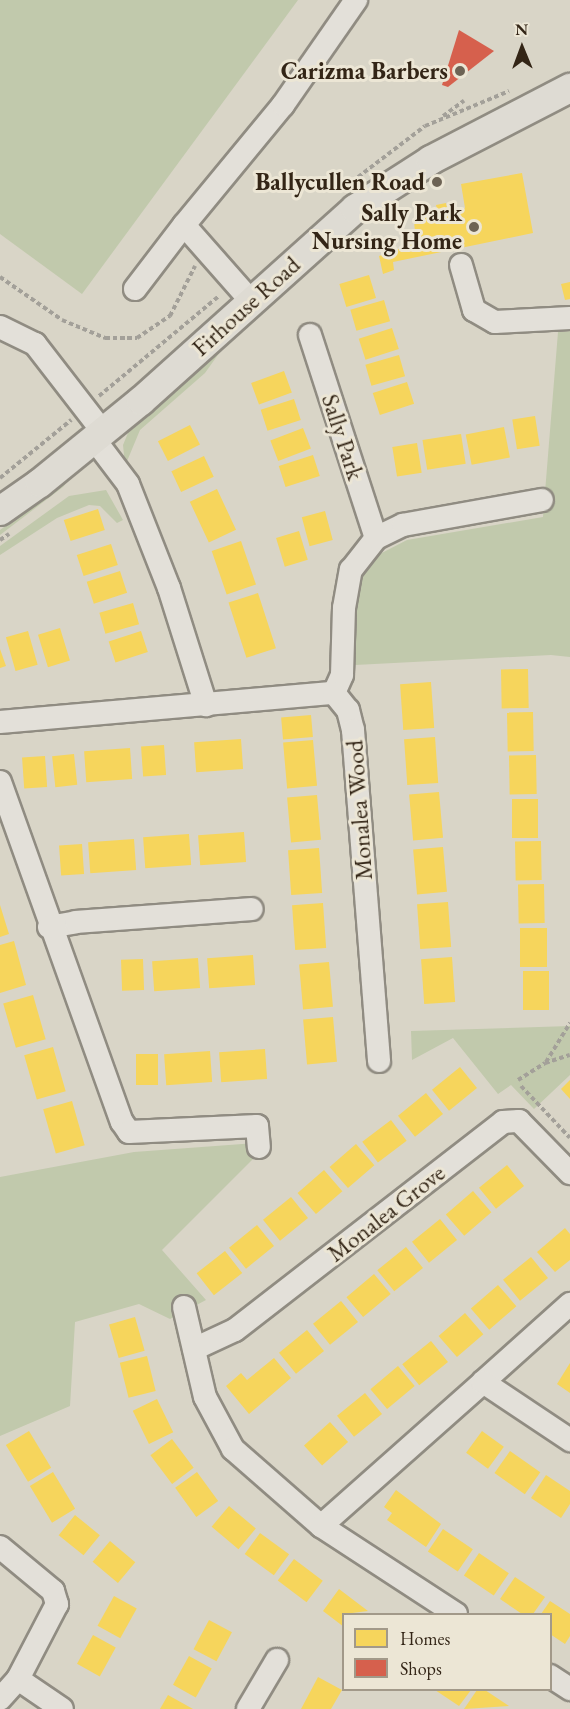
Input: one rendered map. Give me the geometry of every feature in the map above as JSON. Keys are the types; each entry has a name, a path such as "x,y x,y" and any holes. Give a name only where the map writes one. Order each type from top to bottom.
{"main road":[{"name":"Firhouse Road","path":"0,511 99,436 355,209 430,160 570,88"}],"street":[{"path":"135,289 184,225 283,105 356,0"},
{"path":"184,225 251,301"},
{"path":"461,266 474,310 495,322 566,318"},
{"path":"0,327 35,344 99,436 128,484 169,588 206,705"},
{"name":"Sally Park","path":"310,335 376,538"},
{"path":"0,722 334,693 342,675 344,608 351,570 376,538 403,525 542,500"},
{"name":"Monalea Wood","path":"334,693 348,710 353,730 379,1062"},
{"path":"0,783 122,1122 129,1132 257,1126 259,1147"},
{"path":"50,927 76,922 252,909"},
{"name":"Monalea Grove","path":"194,1349 235,1330 503,1122 519,1121 570,1173"},
{"path":"321,1526 570,1304"},
{"path":"184,1307 205,1396 233,1449 321,1526 454,1613"},
{"path":"483,1382 570,1440"},
{"path":"0,1547 53,1591 57,1604 18,1679 0,1699"},
{"path":"248,1709 277,1660"},
{"path":"552,1677 570,1689"},
{"path":"18,1679 62,1709"}],"path":[{"path":"440,118 464,101"},
{"path":"0,277 62,320 105,338 137,338 170,316 202,245"},
{"path":"545,1063 570,1023"},
{"path":"518,1080 545,1063 570,1055"},
{"path":"521,1086 570,1138"}],"green space":[{"path":"0,0 298,0 82,294 0,234"},
{"path":"570,331 570,657 551,655 355,665 356,578 374,557 407,540 543,517 558,332"},
{"path":"220,352 205,373 140,430 125,466 123,445 130,428"},
{"path":"69,480 63,487 0,535 0,530"},
{"path":"106,490 123,520 117,523 100,506 89,505 57,518 0,555 0,546 69,496"},
{"path":"570,1026 570,1075 534,1109 511,1085 498,1094 453,1038 412,1060 411,1031"},
{"path":"270,1142 162,1250 206,1300 170,1319 139,1304 75,1322 70,1406 0,1436 0,1177 134,1152"}],"building: Homes":[{"name":"Sally Park Nursing Home","path":"522,173 533,233 393,262 394,270 383,274 379,256 416,243 414,221 438,214 436,205 446,203 448,212 465,208 461,184"},
{"path":"369,275 376,298 346,307 339,284"},
{"path":"570,282 570,299 565,300 561,284"},
{"path":"384,300 390,321 356,331 350,310"},
{"path":"392,328 399,349 366,360 359,339"},
{"path":"399,355 405,376 371,386 365,365"},
{"path":"284,371 292,393 259,405 251,383"},
{"path":"407,382 414,404 380,415 373,393"},
{"path":"294,399 301,420 268,431 261,410"},
{"path":"535,416 540,446 517,449 512,420"},
{"path":"190,425 200,445 168,461 158,441"},
{"path":"504,427 510,457 472,465 466,434"},
{"path":"303,428 311,449 278,461 270,441"},
{"path":"461,434 466,464 427,470 422,440"},
{"path":"417,443 422,473 397,477 392,447"},
{"path":"313,455 320,476 286,487 279,466"},
{"path":"204,456 214,477 181,492 171,471"},
{"path":"217,489 236,530 209,542 190,502"},
{"path":"98,509 105,530 71,541 64,520"},
{"path":"325,511 333,540 310,546 302,517"},
{"path":"299,531 308,560 285,567 276,538"},
{"path":"241,541 256,584 227,595 212,551"},
{"path":"111,544 118,565 84,576 77,555"},
{"path":"120,571 127,593 94,604 87,582"},
{"path":"258,593 276,648 246,658 229,603"},
{"path":"133,603 139,624 105,634 99,613"},
{"path":"60,628 70,661 48,667 38,635"},
{"path":"28,631 38,665 16,671 6,637"},
{"path":"141,631 148,652 115,662 109,642"},
{"path":"0,649 6,666 0,668"},
{"path":"501,669 528,669 529,708 502,708"},
{"path":"431,682 434,728 403,730 400,684"},
{"path":"507,712 533,712 534,751 508,751"},
{"path":"311,715 313,737 283,740 281,718"},
{"path":"435,737 438,783 407,785 404,739"},
{"path":"241,739 243,769 196,772 194,742"},
{"path":"313,740 317,786 287,788 283,743"},
{"path":"164,745 166,775 143,777 141,747"},
{"path":"130,748 132,779 86,782 84,751"},
{"path":"74,754 77,785 55,787 52,756"},
{"path":"509,755 536,755 537,794 510,794"},
{"path":"45,756 47,787 24,789 22,758"},
{"path":"439,792 443,838 413,840 409,795"},
{"path":"317,795 321,840 291,842 287,798"},
{"path":"512,799 538,799 538,838 512,838"},
{"path":"244,832 246,862 200,865 198,835"},
{"path":"189,834 191,865 145,868 143,837"},
{"path":"134,839 136,870 90,873 88,842"},
{"path":"515,841 541,841 542,880 516,880"},
{"path":"82,844 84,874 61,876 59,846"},
{"path":"443,847 447,892 417,894 413,850"},
{"path":"319,848 322,893 291,895 288,850"},
{"path":"518,884 544,884 545,923 519,923"},
{"path":"448,902 451,947 420,949 417,904"},
{"path":"323,903 326,948 295,950 292,905"},
{"path":"0,905 9,934 0,937"},
{"path":"520,928 547,928 547,967 520,967"},
{"path":"14,941 26,985 0,993 0,945"},
{"path":"253,955 255,985 209,988 207,958"},
{"path":"452,957 455,1002 424,1004 421,959"},
{"path":"198,958 200,988 154,991 152,961"},
{"path":"143,959 144,990 122,991 121,960"},
{"path":"329,962 333,1007 303,1009 299,965"},
{"path":"523,971 549,971 549,1010 523,1010"},
{"path":"33,995 46,1039 16,1048 3,1004"},
{"path":"333,1017 337,1062 307,1064 303,1020"},
{"path":"53,1047 66,1091 37,1099 24,1055"},
{"path":"265,1049 267,1079 221,1082 219,1052"},
{"path":"210,1051 212,1082 166,1085 164,1054"},
{"path":"136,1054 158,1054 158,1085 136,1085"},
{"path":"460,1067 477,1088 449,1111 432,1090"},
{"path":"570,1080 570,1099 561,1089"},
{"path":"426,1093 443,1114 415,1137 398,1116"},
{"path":"72,1101 85,1145 56,1153 43,1109"},
{"path":"391,1120 407,1141 378,1162 362,1142"},
{"path":"356,1144 374,1165 348,1188 330,1167"},
{"path":"507,1165 524,1186 496,1209 479,1188"},
{"path":"324,1170 342,1191 316,1214 298,1193"},
{"path":"473,1191 491,1212 464,1236 446,1215"},
{"path":"291,1197 308,1218 280,1241 263,1220"},
{"path":"440,1219 457,1240 429,1263 412,1242"},
{"path":"257,1225 274,1246 246,1269 229,1248"},
{"path":"565,1228 570,1234 570,1260 555,1272 537,1252"},
{"path":"406,1247 423,1268 394,1291 377,1270"},
{"path":"225,1251 242,1273 214,1295 197,1273"},
{"path":"531,1257 548,1278 520,1301 503,1280"},
{"path":"374,1274 391,1294 363,1317 346,1297"},
{"path":"498,1285 516,1306 489,1330 471,1309"},
{"path":"341,1301 358,1322 330,1345 313,1324"},
{"path":"465,1313 483,1334 457,1357 439,1336"},
{"path":"135,1317 145,1351 119,1358 109,1324"},
{"path":"307,1330 324,1351 296,1374 279,1353"},
{"path":"431,1341 448,1362 419,1385 402,1364"},
{"path":"147,1356 156,1391 129,1398 120,1363"},
{"path":"274,1358 291,1378 249,1414 226,1386 241,1373 247,1380"},
{"path":"570,1363 570,1393 557,1384"},
{"path":"398,1366 415,1386 387,1409 370,1389"},
{"path":"365,1393 382,1414 354,1437 337,1416"},
{"path":"157,1399 173,1432 149,1444 133,1411"},
{"path":"330,1422 348,1442 322,1465 304,1445"},
{"path":"29,1431 51,1468 28,1482 6,1445"},
{"path":"482,1431 504,1447 488,1469 466,1453"},
{"path":"172,1439 194,1468 172,1484 150,1455"},
{"path":"510,1451 540,1472 525,1494 495,1473"},
{"path":"53,1472 75,1509 52,1523 30,1486"},
{"path":"197,1472 218,1501 196,1517 175,1488"},
{"path":"546,1475 570,1491 570,1504 561,1518 531,1498"},
{"path":"396,1490 441,1524 426,1547 387,1520 392,1513 384,1507"},
{"path":"229,1506 256,1528 238,1549 212,1527"},
{"path":"75,1515 100,1535 84,1555 59,1535"},
{"path":"443,1529 473,1549 458,1572 428,1551"},
{"path":"260,1533 289,1554 274,1575 245,1554"},
{"path":"110,1541 135,1562 118,1583 93,1562"},
{"path":"479,1553 509,1573 494,1596 464,1575"},
{"path":"294,1559 323,1581 307,1602 278,1581"},
{"path":"515,1577 545,1597 534,1613 521,1613 500,1599"},
{"path":"339,1589 368,1611 342,1613 342,1625 323,1611"},
{"path":"114,1596 137,1609 120,1638 98,1626"},
{"path":"550,1601 570,1614 570,1636 565,1644 552,1635 552,1613 542,1613"},
{"path":"209,1620 232,1632 216,1661 194,1649"},
{"path":"93,1635 116,1648 100,1676 77,1664"},
{"path":"189,1656 212,1669 196,1697 173,1685"},
{"path":"318,1677 342,1690 331,1709 301,1709"},
{"path":"436,1691 470,1691 459,1706"},
{"path":"476,1691 486,1691 509,1706 464,1709"},
{"path":"168,1695 193,1709 160,1709"}],"building: Shops":[{"path":"459,30 494,51 448,87 442,85"}],"place":[{"name":"Carizma Barbers","path":"460,71"},
{"name":"Ballycullen Road","path":"437,182"},
{"name":"Sally Park Nursing Home","path":"474,227"}]}
